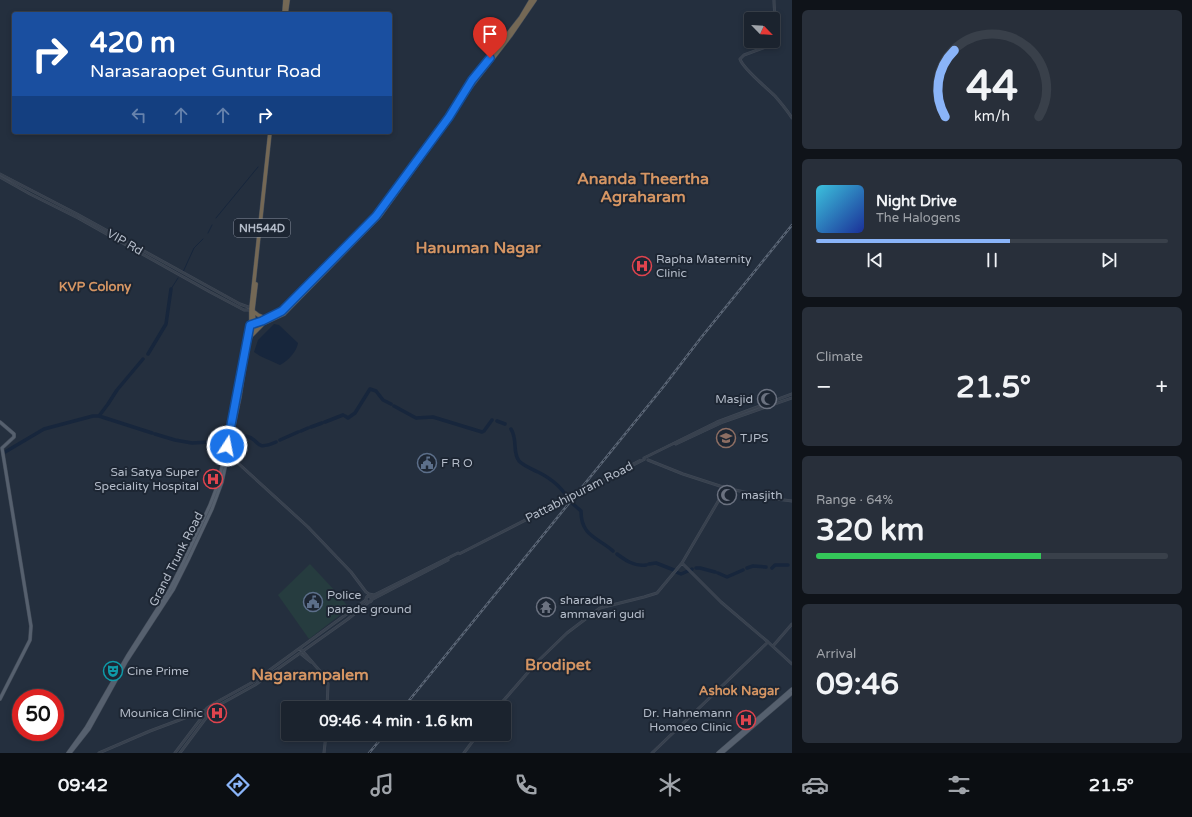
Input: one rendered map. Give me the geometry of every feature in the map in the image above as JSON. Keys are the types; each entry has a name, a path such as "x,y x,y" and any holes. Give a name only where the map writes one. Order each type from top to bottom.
{"highway":[{"path":"285,12 287,0"},
{"path":"253,326 282,311 379,212 449,117 472,80 520,17 531,0"},
{"path":"253,326 284,314 380,216 450,119 470,88 519,24 535,0"},
{"name":"NH544D","path":"253,326 252,309 272,134"},
{"path":"252,309 258,316 268,319"},
{"path":"250,337 264,323"}],"main road":[{"name":"Grand Trunk Road","path":"69,753 86,728 128,654 163,601 178,574 214,493 230,438 253,326"},
{"name":"Grand Trunk Road","path":"238,395 245,347 253,326"},
{"path":"0,422 14,434 14,437 2,448 31,626 30,640 0,699"},
{"name":"Grand Trunk Road","path":"69,753 88,729 126,662 180,578 217,497 222,482 228,454 228,446"},
{"path":"718,753 792,689"},
{"path":"722,753 792,693"}],"street":[{"path":"774,0 775,25 773,42 744,55 740,59 744,67 775,96 792,118"},
{"name":"VIP Rd","path":"0,174 77,214 244,310 252,309"},
{"name":"VIP Rd","path":"0,177 182,275"},
{"name":"Pattabhipuram Road","path":"207,711 215,703 253,682 365,601 367,597 370,597 458,554 722,420 792,394"},
{"name":"Pattabhipuram Road","path":"692,435 723,422 792,398"},
{"path":"228,454 308,526 351,572 366,592 374,595"},
{"path":"646,459 683,474 726,488 776,500 792,501"},
{"path":"503,701 538,661 567,633 600,608 657,593 682,563 726,488"},
{"name":"Pattabhipuram Road","path":"207,711 246,691 372,600 458,554"},
{"path":"682,563 721,602 792,664"},
{"path":"366,592 365,601 369,602"},
{"path":"773,646 792,624"},
{"path":"652,753 768,642"},
{"path":"299,649 326,678 328,684 327,701"},
{"path":"99,753 150,731 207,711"},
{"path":"174,753 207,711"},
{"path":"180,753 206,718 207,711"},
{"path":"324,753 325,741"},
{"path":"464,753 473,741"}],"green space":[{"name":"Police parade ground","path":"310,564 349,608 309,639 278,595"}],"water":[{"path":"274,324 279,325 298,343 292,356 280,365 254,352 258,340"}],"waterway":[{"path":"216,218 258,167"},
{"path":"208,233 212,225"},
{"path":"183,272 194,248 203,239"},
{"path":"171,289 178,278"},
{"path":"148,354 166,324 171,289"},
{"path":"99,416 117,390 143,359"},
{"path":"345,416 348,418 355,413 370,389 376,391 383,400"},
{"path":"385,401 391,404"},
{"path":"394,406 416,418 433,417 482,432 492,420"},
{"path":"325,422 343,415"},
{"path":"5,452 44,429 93,416 99,416 152,433"},
{"path":"497,421 505,424"},
{"path":"311,427 322,423"},
{"path":"301,431 308,428"},
{"path":"511,429 514,437 516,454 519,461 552,480 569,501"},
{"path":"280,440 298,432"},
{"path":"155,434 192,443 227,441 246,436 264,446 276,442"},
{"path":"572,503 581,511 584,526 587,531 613,551"},
{"path":"617,554 634,564 646,565"},
{"path":"649,564 656,563 674,570"},
{"path":"772,568 775,565 788,565"},
{"path":"747,568 753,566 766,567"},
{"path":"696,568 715,572"},
{"path":"718,573 727,577 743,570"},
{"path":"676,572 681,574 688,571"}],"railway":[{"path":"409,701 664,386 792,225"},
{"path":"369,753 379,741"}],"place":[{"name":"Rapha Maternity Clinic","path":"642,266"},
{"name":"Masjid","path":"767,399"},
{"name":"TJPS","path":"726,438"},
{"name":"F R O","path":"427,463"},
{"name":"Sai Satya Super Speciality Hospital","path":"213,479"},
{"name":"masjith","path":"727,495"},
{"name":"Police parade ground","path":"313,602"},
{"name":"sharadha ammavari gudi","path":"546,607"},
{"name":"Cine Prime","path":"113,671"},
{"name":"Mounica Clinic","path":"217,713"},
{"name":"Dr. Hahnemann Homoeo Clinic","path":"746,720"}],"district":[{"name":"Ananda Theertha Agraharam","path":"643,187"},
{"name":"Hanuman Nagar","path":"478,247"},
{"name":"KVP Colony","path":"95,286"},
{"name":"Brodipet","path":"558,664"},
{"name":"Nagarampalem","path":"310,674"},
{"name":"Ashok Nagar","path":"739,690"}],"route":[{"path":"227,446 245,347 251,323 254,324 262,321 282,311 376,216 449,117 472,80 490,58"}]}
